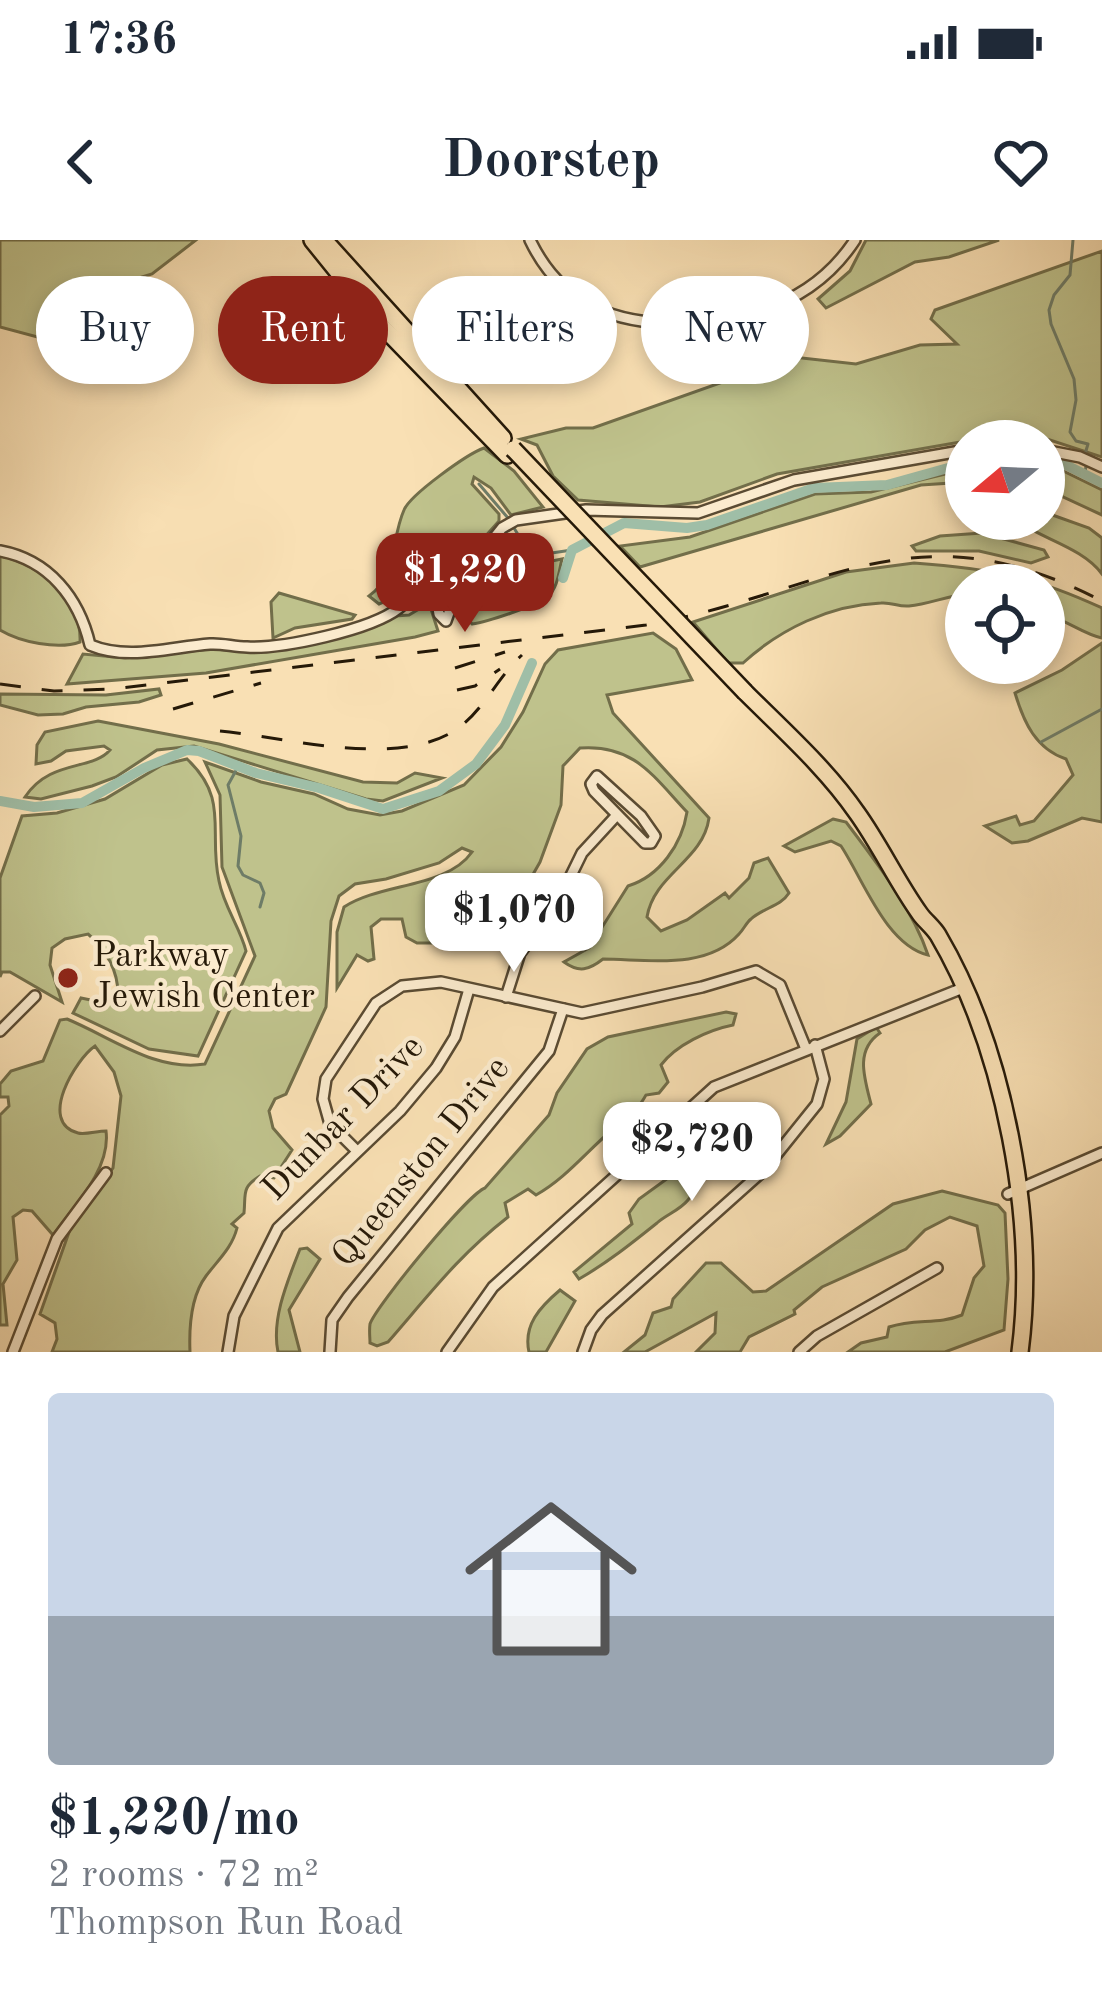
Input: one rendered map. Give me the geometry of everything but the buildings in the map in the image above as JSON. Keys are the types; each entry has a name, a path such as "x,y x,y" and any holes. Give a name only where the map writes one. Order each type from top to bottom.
{"highway":[{"path":"312,240 369,313 742,694 853,823 868,834 921,916 926,935 958,989 988,1089 1011,1191 1016,1352"},
{"path":"324,240 510,452"}],"street":[{"path":"530,240 547,269 578,299 605,315 655,324 736,319 778,305 822,278 855,240"},
{"path":"0,550 31,560 58,582 82,614 90,645 124,653 215,643 261,647 347,629 400,607 410,592 417,556 425,553 430,558 439,614 446,621 460,579 496,534 516,520 586,510 698,513 794,480 945,454"},
{"path":"1065,454 1102,466"},
{"path":"597,776 649,824 655,836 651,843 645,843 616,815 594,791 591,784 597,776"},
{"path":"506,997 520,952 560,900 582,853 616,815"},
{"path":"357,1151 330,1124 323,1099 326,1078 376,1003 402,986 416,982 470,989 582,1013 756,971 772,977 824,1079 817,1104 764,1170 602,1315 583,1352"},
{"name":"Dunbar Drive","path":"228,1352 234,1316 278,1228 400,1111 448,1051 470,989"},
{"path":"448,1352 493,1287 710,1091 958,989"},
{"path":"0,1031 35,996"},
{"name":"Queenston Drive","path":"330,1352 327,1342 332,1320 347,1297 549,1051 563,1009"},
{"path":"1011,1191 1102,1153"},
{"path":"13,1352 57,1239 106,1173"},
{"path":"799,1352 817,1336 937,1268"}],"green space":[{"path":"0,240 196,240 145,276 36,276 36,337 0,327"},
{"path":"866,240 999,240 949,257 915,262 826,308 818,299 850,271"},
{"path":"1102,251 1102,457 1065,445 1065,420 945,420 945,445 777,474 700,502 660,507 578,500 553,476 537,445 521,439 566,428 593,428 717,384 809,384 809,359 856,364 920,345 957,344 931,319 935,310"},
{"path":"484,448 514,471 543,507 511,515 491,488 474,477 472,484 499,514 499,521 466,558 441,571 432,546 421,543 396,593 379,604 369,596 389,568 408,503"},
{"path":"1065,472 1102,490 1102,515 1065,498"},
{"path":"945,474 945,483 921,485 640,567 620,546 690,537 815,494 871,492"},
{"path":"1065,519 1102,538 1102,574 1084,557 1052,540 1065,540"},
{"path":"508,535 542,563 562,559 556,584 548,596 533,604 472,624 460,610 466,588"},
{"path":"940,536 945,540 1008,540 1044,550 1048,557 1031,563 979,551 916,551 912,546"},
{"path":"0,556 29,567 55,586 74,611 80,642 39,644 0,630"},
{"path":"914,563 945,566 945,599 916,605 843,608 789,630 743,663 728,663 693,622 846,572"},
{"path":"1065,592 1102,608 1102,638 1065,622"},
{"path":"279,593 355,615 295,628 273,638 271,602"},
{"path":"429,603 438,631 415,637 206,673 67,684 83,654 125,658 210,649 266,652 322,642 409,615"},
{"path":"653,633 676,649 692,680 607,695 613,713 709,818 698,846 659,889 647,917 661,931 687,920 725,893 729,898 749,878 754,863 768,858 789,893 786,897 756,915 710,954 675,960 603,959 584,969 564,962 589,948 628,886 650,875 668,857 687,812 629,757 580,748 563,766 561,805 540,862 515,906 496,918 479,943 417,943 406,937 402,919 381,919 371,927 374,959 357,955 337,988 337,932 344,907 447,872 472,852 462,848 439,863 355,884 339,896 331,921 326,1007 286,1094 275,1099 269,1111 273,1128 292,1150 274,1178 260,1176 247,1188 244,1213 232,1224 237,1228 232,1242 197,1293 190,1352 52,1352 57,1339 55,1323 40,1314 73,1221 113,1168 121,1096 114,1072 95,1046 70,1076 60,1104 66,1127 84,1134 106,1131 103,1159 53,1235 32,1211 23,1210 13,1217 17,1260 3,1284 7,1325 0,1325 0,1115 9,1106 8,1097 0,1097 0,1084 11,1071 43,1061 60,1020 67,1019 151,1058 205,1064 255,956 222,867 220,795 205,762 314,794 348,809 380,815 402,811 464,785 501,747 545,664 558,650"},
{"path":"1102,643 1102,822 1082,818 1012,843 985,826 1016,816 1020,825 1034,821 1073,775 1066,759 1033,734 1015,693 1033,684 1065,684 1065,668"},
{"path":"159,689 161,695 139,702 63,714 38,715 0,705 0,694 106,695"},
{"path":"98,721 219,744 363,782 397,783 415,773 442,778 383,801 366,799 194,746 157,750 116,777 92,786 41,799 25,797 46,777 110,750 104,746 66,751 36,764 37,745 45,732"},
{"path":"187,759 209,788 219,881 246,951 198,1056 149,1049 73,1013 81,998 105,1003 118,994 110,961 88,934 65,939 52,948 50,965 62,1002 10,972 0,977 0,878 22,816 57,813 105,799 162,765"},
{"path":"833,819 846,822 881,869 913,920 928,955 913,949 888,925 841,846 831,841 795,852 784,846"},
{"path":"726,1012 736,1014 733,1025 693,1039 667,1058 661,1065 668,1082 659,1093 646,1095 547,1188 536,1195 528,1189 505,1203 508,1217 459,1261 388,1342 370,1343 370,1324 388,1296 549,1115 557,1093 587,1049 608,1037"},
{"path":"876,1027 880,1033 864,1056 871,1104 826,1144 846,1102 857,1039"},
{"path":"758,1105 763,1112 758,1126 736,1149 725,1145 685,1204 579,1279 574,1272 632,1224 629,1213 639,1199"},
{"path":"942,1191 998,1205 1005,1213 1004,1330 945,1352 848,1352 861,1343 887,1337 889,1327 962,1315 974,1278 984,1266 977,1226 950,1217 925,1230 906,1249 822,1287 795,1314 749,1337 740,1352 696,1352 715,1333 716,1313 645,1352 624,1352 645,1335 653,1313 671,1307 706,1263 721,1263 753,1292 766,1291 893,1204"},
{"path":"307,1248 320,1259 289,1310 300,1352 278,1352 282,1300 300,1249"},
{"path":"560,1290 575,1301 546,1352 529,1352 528,1333 535,1317"}],"waterway":[{"path":"1073,240 1070,275 1049,310 1074,379 1070,432 1076,441 1088,444 1085,454"},
{"path":"1065,465 1102,483"},
{"path":"1085,473 1086,466"},
{"path":"563,578 572,550 624,523 707,525 814,488 887,485 945,469"},
{"path":"479,484 508,518"},
{"path":"514,528 525,546 538,555 572,550"},
{"path":"0,801 34,807 82,803 187,750 383,809 439,791 476,764 505,725 532,663"},
{"path":"1041,742 1102,709"},
{"path":"239,765 228,785 241,836 238,866 243,875 260,883 264,893 260,907"}],"railway":[{"path":"0,684 54,691 112,689 646,625 871,564 923,557 977,559 1036,573 1102,601"},
{"path":"455,668 505,652"},
{"path":"220,731 344,748 409,747 461,726 522,655"},
{"path":"457,690 475,686 500,669"},
{"path":"173,709 261,683"}],"place":[{"name":"Parkway Jewish Center","path":"68,978"}]}
